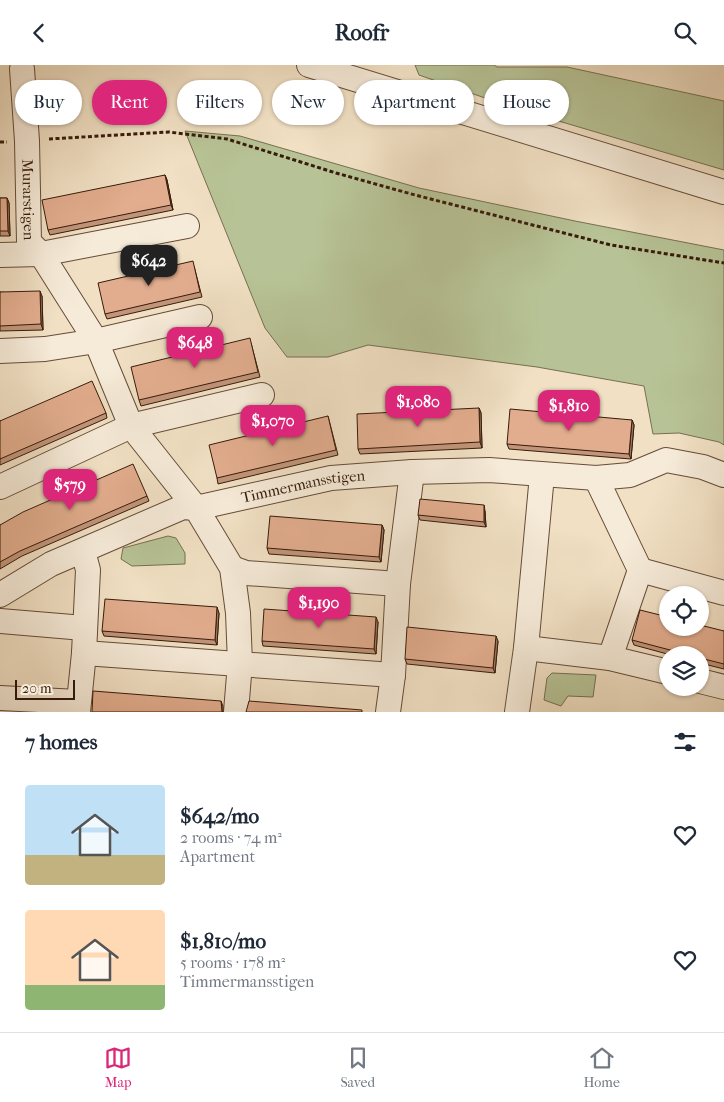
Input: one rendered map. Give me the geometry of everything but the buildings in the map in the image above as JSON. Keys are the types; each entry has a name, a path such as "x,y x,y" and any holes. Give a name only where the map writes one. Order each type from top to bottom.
{"street":[{"path":"309,65 724,191"},
{"name":"Murarstigen","path":"22,69 29,242 41,254 96,341"},
{"name":"Murarstigen","path":"0,255 41,254 187,226"},
{"path":"0,351 45,349 96,341 200,317"},
{"path":"96,341 131,426 196,508 232,568 238,613 240,663 236,712"},
{"path":"0,487 131,426 262,395"},
{"name":"Timmermansstigen","path":"0,595 51,564 182,507 196,508 331,478 412,472 489,471 596,478 630,475 666,460 703,467 724,475"},
{"path":"388,712 393,675 398,584 412,472"},
{"path":"517,712 526,648 542,475"},
{"path":"596,478 640,570 610,658"},
{"path":"0,697 78,707 84,653 88,570 83,551"},
{"path":"232,568 246,573 398,584"},
{"path":"640,570 724,593"},
{"path":"0,621 84,628"},
{"path":"526,648 610,658 659,670"},
{"path":"84,653 393,675"},
{"path":"709,683 724,687"}],"path":[{"path":"0,142 169,132 227,139 406,193 611,245 724,263"}],"green space":[{"path":"415,65 567,67 724,101 724,170 569,124 569,80 484,80 484,98 474,94 474,80 433,80 419,75"},
{"path":"185,131 240,136 419,188 724,250 724,445 719,442 679,433 653,434 644,386 537,367 368,345 328,357 287,357 265,328"},
{"path":"168,536 176,538 185,553 185,564 132,566 121,559 123,548"},
{"path":"552,673 596,675 593,697 568,696 561,706 544,700 547,678"}]}
